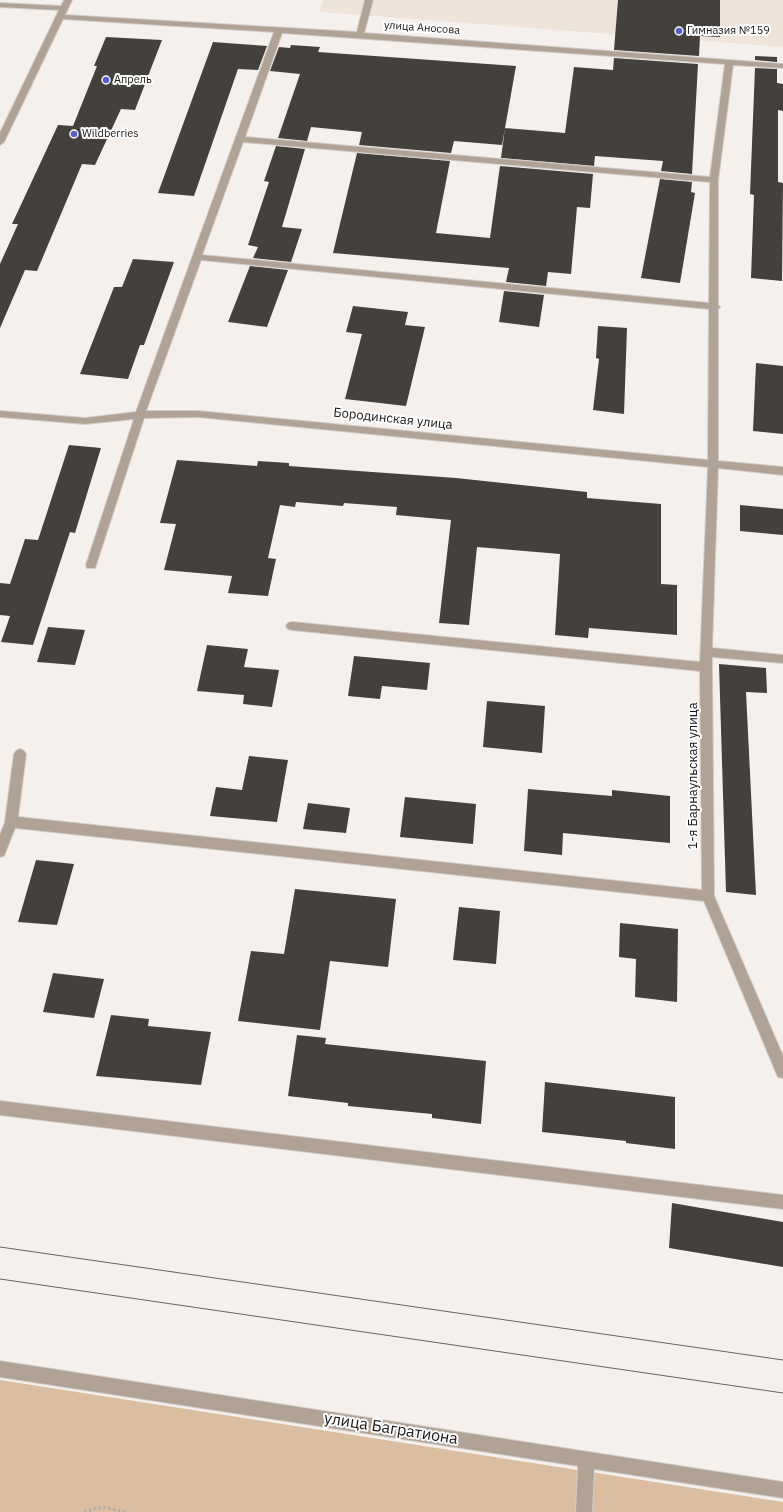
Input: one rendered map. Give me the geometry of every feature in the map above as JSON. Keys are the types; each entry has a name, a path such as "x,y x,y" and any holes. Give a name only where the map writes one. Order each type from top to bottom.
{"street":[{"path":"360,35 370,0"},
{"path":"0,5 66,4 0,142"},
{"name":"улица Аносова","path":"60,16 360,35 783,66"},
{"path":"91,565 140,415 279,30"},
{"name":"1-я Барнаульская улица","path":"729,61 714,180 715,306 713,464 706,668 708,896 783,1072"},
{"path":"240,139 714,180"},
{"path":"198,257 715,306"},
{"name":"Бородинская улица","path":"0,414 85,421 140,415 198,414 783,471"},
{"path":"292,626 706,668"},
{"path":"707,652 783,659"},
{"path":"0,852 11,822 20,754"},
{"path":"11,822 708,896"},
{"path":"0,1108 783,1202"},
{"name":"улица Багратиона","path":"0,1369 783,1490"},
{"path":"584,1512 586,1460"}],"path":[{"path":"84,1512 102,1507 127,1512"}],"shaded area":[{"name":"Гимназия №159","path":"323,0 783,0 783,47 320,12"},
{"path":"0,1380 783,1502 783,1512 0,1512"}],"building":[{"path":"618,0 720,0 720,37 700,36 699,56 614,50"},
{"path":"106,37 162,40 135,110 121,109 95,165 82,164 37,271 25,270 0,328 0,264 18,224 12,224 58,125 73,126 97,66 94,66"},
{"path":"213,42 267,46 258,70 238,69 194,196 158,193"},
{"path":"291,45 320,47 318,52 516,66 502,145 454,141 451,153 359,145 362,132 311,127 307,141 278,138 300,74 270,71 279,47 290,48"},
{"path":"755,56 777,57 777,62 755,60"},
{"path":"614,58 698,64 692,174 661,171 663,161 595,156 594,166 501,158 505,128 565,133 574,67 613,70"},
{"path":"755,68 777,69 777,83 783,84 783,111 778,110 778,182 783,183 782,281 751,278 754,195 750,194"},
{"path":"276,146 305,149 282,227 302,229 291,262 253,258 258,247 248,245 269,182 264,181"},
{"path":"357,153 450,161 436,233 490,238 500,166 593,174 590,208 577,207 571,274 548,272 546,286 506,282 509,268 333,253"},
{"path":"660,179 692,182 691,192 695,193 680,283 641,278"},
{"path":"133,259 174,262 144,345 140,345 128,379 80,374 114,287 122,287"},
{"path":"250,266 288,270 267,327 228,322"},
{"path":"504,291 544,295 539,327 499,322"},
{"path":"353,306 408,312 405,325 425,327 406,406 345,399 362,334 346,332"},
{"path":"598,326 627,328 624,414 593,410 599,359 596,358"},
{"path":"756,363 783,366 783,434 753,431"},
{"path":"69,445 101,448 75,533 70,532 33,645 1,642 10,616 0,615 0,583 10,584 25,539 38,540"},
{"path":"177,460 257,466 258,461 289,463 289,466 456,478 587,492 587,498 661,504 661,584 677,585 677,635 589,628 588,638 555,635 560,554 477,547 469,625 439,623 451,520 396,515 397,507 344,503 343,506 296,502 295,507 280,505 268,558 276,559 268,596 228,593 232,576 164,570 176,524 160,523"},
{"path":"740,505 783,509 783,535 740,531"},
{"path":"48,627 85,630 75,665 37,662"},
{"path":"207,645 248,649 244,667 279,670 272,707 243,704 244,695 197,691"},
{"path":"354,656 430,663 427,690 382,686 380,699 348,696"},
{"path":"719,664 766,668 767,693 746,692 756,895 726,892"},
{"path":"487,701 545,706 542,753 483,747"},
{"path":"249,756 288,760 277,822 210,816 216,787 242,790"},
{"path":"528,789 612,796 612,790 670,796 670,843 563,833 562,855 524,851"},
{"path":"405,797 476,804 473,844 400,837"},
{"path":"308,803 350,808 346,833 303,829"},
{"path":"36,860 74,864 57,925 18,922"},
{"path":"295,889 396,899 388,967 330,961 320,1030 238,1021 251,951 284,954"},
{"path":"459,907 500,911 496,964 453,960"},
{"path":"620,923 678,929 677,1002 635,997 636,959 619,957"},
{"path":"53,973 104,979 94,1018 43,1012"},
{"path":"111,1015 149,1019 148,1026 211,1032 201,1085 96,1076"},
{"path":"297,1035 326,1038 325,1044 486,1061 481,1124 432,1118 432,1114 348,1106 348,1103 288,1096"},
{"path":"545,1082 675,1097 675,1149 626,1143 626,1141 542,1132"},
{"path":"672,1203 783,1222 783,1267 669,1248"}],"tram line":[{"path":"0,1247 783,1360"},
{"path":"0,1279 783,1393"}],"place":[{"name":"Гимназия №159","path":"679,31"},
{"name":"Апрель","path":"106,80"},
{"name":"Wildberries","path":"74,134"}]}
